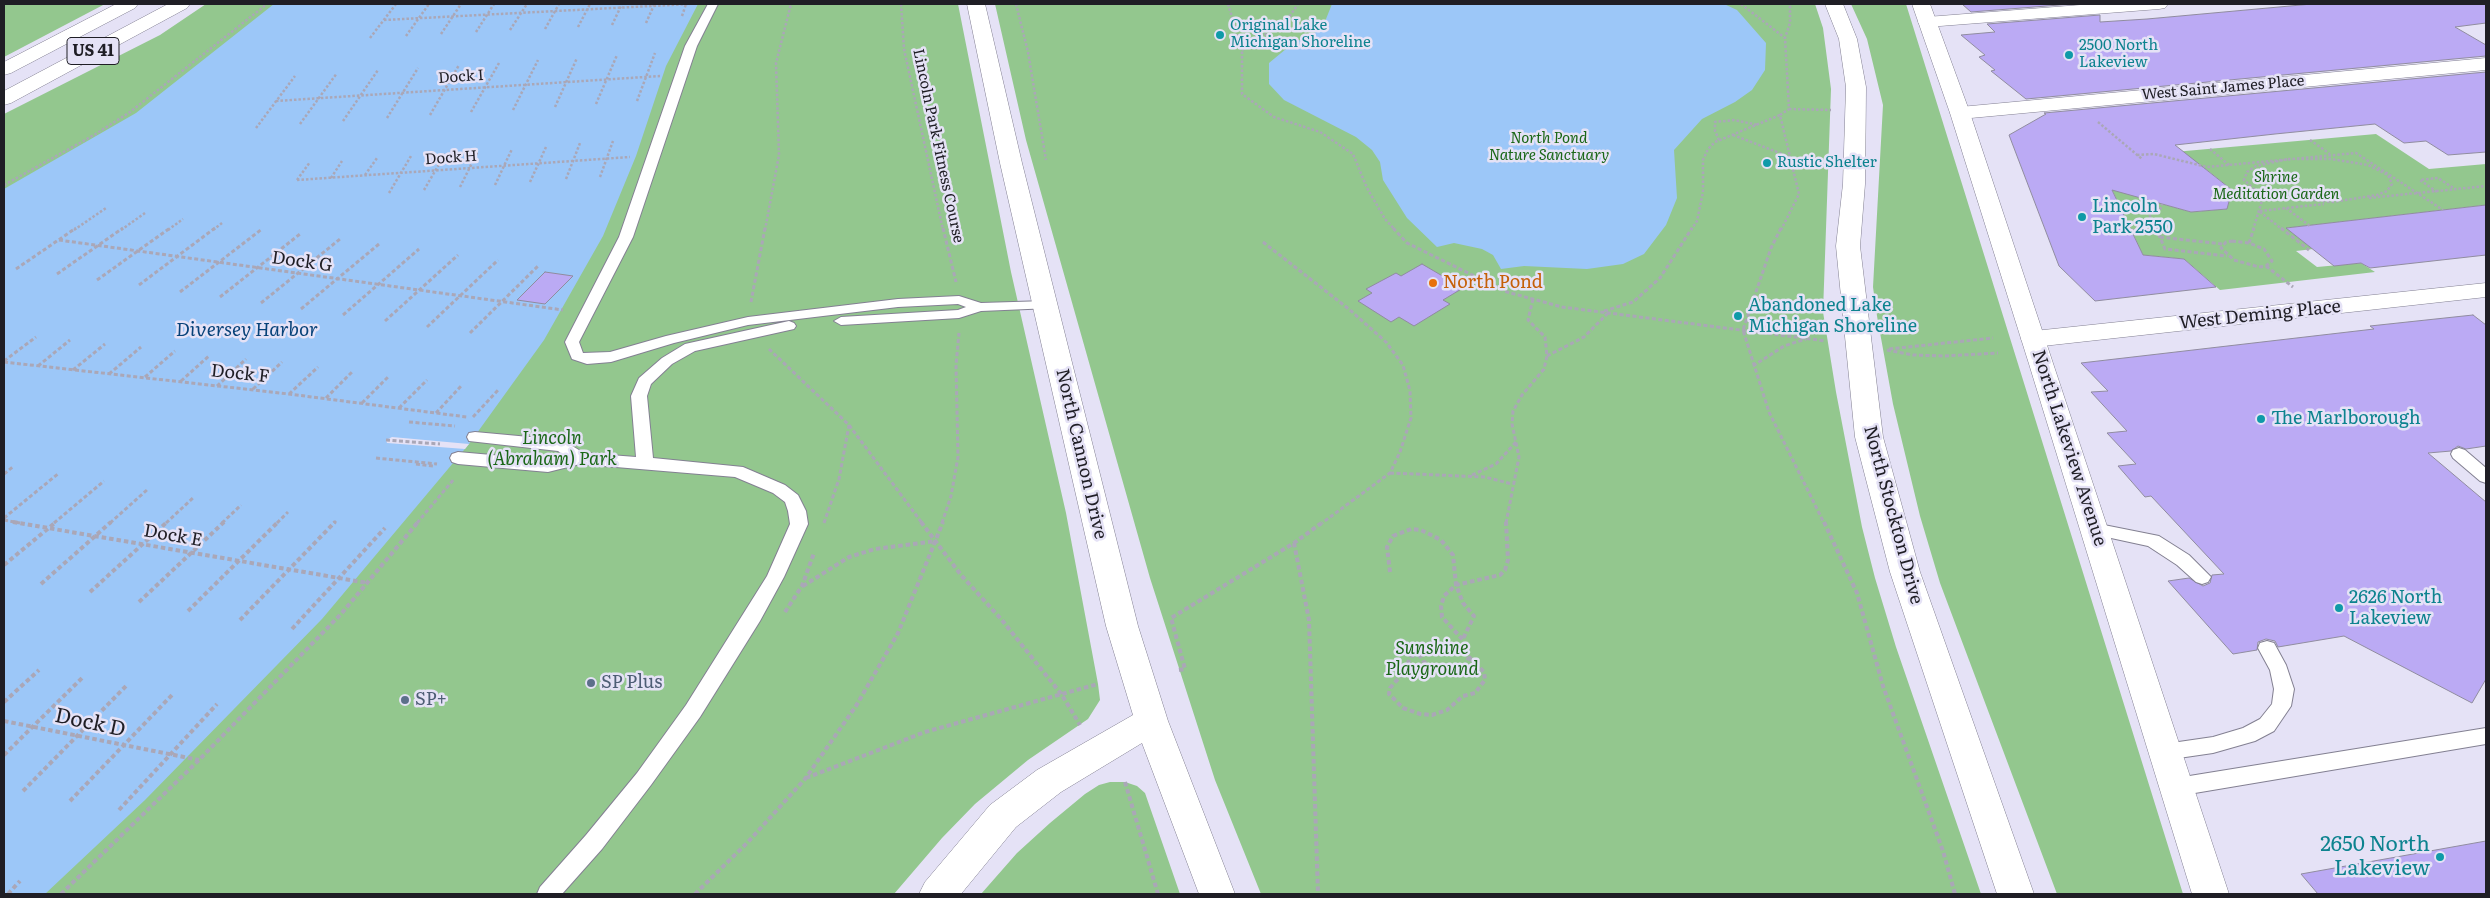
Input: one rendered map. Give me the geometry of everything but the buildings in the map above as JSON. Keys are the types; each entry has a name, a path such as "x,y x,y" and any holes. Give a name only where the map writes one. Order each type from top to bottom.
{"main road":[{"name":"US 41","path":"4,69 129,4"},
{"name":"US 41","path":"4,99 181,4"},
{"name":"North Cannon Drive","path":"976,4 1011,163 1122,626 1151,721 1217,894"},
{"name":"North Stockton Drive","path":"1834,4 1848,39 1856,87 1854,184 1848,246 1855,325 1869,437 1905,572 2016,894"},
{"path":"1924,13 2159,4"},
{"name":"North Lakeview Avenue","path":"1924,13 1960,112 2034,339 2211,894"},
{"name":"West Saint James Place","path":"1960,112 2486,64"},
{"name":"West Deming Place","path":"2034,339 2482,294"},
{"path":"938,894 1003,816 1049,781 1151,721"}],"lane":[{"path":"713,4 691,46 626,237 572,342 577,356 587,359 611,357 688,341 776,328 876,317 959,314 980,307 1046,305"},
{"path":"645,464 640,396 644,382 688,341"},
{"path":"468,432 562,446 580,458"},
{"path":"2458,454 2486,476"},
{"path":"452,460 548,466 580,458 737,471 779,489 792,499 797,511 799,524 794,537 753,616 693,711 638,786 548,894"},
{"path":"2094,529 2153,541 2183,560 2202,577"},
{"path":"2166,752 2231,740 2248,735 2267,725 2281,706 2284,689 2279,670 2266,648"},
{"path":"2177,787 2486,736"}],"path":[{"path":"4,185 94,135 130,112 268,4"},
{"path":"370,38 396,4"},
{"path":"406,36 429,4"},
{"path":"441,34 461,4"},
{"path":"476,32 494,4"},
{"path":"510,30 527,4"},
{"path":"545,29 559,4"},
{"path":"578,27 590,4"},
{"path":"612,25 622,4"},
{"path":"384,20 686,4"},
{"path":"750,306 779,155 776,63 791,4"},
{"name":"Lincoln Park Fitness Course","path":"900,4 904,49 933,188 957,284"},
{"path":"1016,4 1028,52 1046,160"},
{"path":"1228,4 1242,50 1242,94 1274,117 1320,132 1354,154 1367,188 1385,219 1407,243 1507,292 1562,307 1826,341"},
{"path":"1242,50 1287,20 1298,4"},
{"path":"1741,4 1785,38"},
{"path":"1790,4 1790,23 1785,38 1790,109"},
{"path":"646,23 654,5"},
{"path":"637,101 655,53"},
{"path":"596,104 617,55"},
{"path":"555,107 578,58"},
{"path":"513,110 538,60"},
{"path":"471,112 499,63"},
{"path":"430,115 459,65"},
{"path":"387,118 418,68"},
{"path":"343,121 378,70"},
{"path":"300,124 337,73"},
{"path":"256,128 296,76"},
{"name":"Dock I","path":"276,101 662,76"},
{"path":"1603,312 1633,302 1660,278 1697,221 1703,192 1704,160 1708,149 1719,140 1758,125 1790,109 1831,110"},
{"path":"1780,115 1799,194 1770,248 1743,330 1769,412 1857,593 1883,686 1943,851 1955,894"},
{"path":"1719,140 1715,131 1716,122 1734,120 1758,125"},
{"path":"2097,121 2142,159"},
{"path":"1733,135 1791,158"},
{"path":"2310,140 2338,160"},
{"path":"600,176 613,141"},
{"path":"566,179 580,143"},
{"path":"530,182 546,146"},
{"path":"496,185 512,149"},
{"path":"2210,149 2229,165"},
{"path":"460,187 478,151"},
{"path":"2137,155 2154,154 2207,167 2356,153 2443,210"},
{"path":"424,190 445,154"},
{"path":"388,193 411,156"},
{"name":"Dock H","path":"310,162 297,180 636,156"},
{"path":"365,176 377,158"},
{"path":"2338,202 2289,200 2264,194 2250,186 2244,176 2256,166 2288,159 2338,160 2368,165 2388,175 2392,184 2387,191 2356,200"},
{"path":"331,178 342,161"},
{"path":"2437,192 2420,180 2438,178 2455,190"},
{"path":"2260,211 2486,186"},
{"path":"2249,243 2264,194"},
{"path":"2118,203 2160,210 2162,204"},
{"path":"16,269 106,208"},
{"path":"2286,208 2310,226"},
{"path":"2147,209 2165,249 2227,256"},
{"path":"2260,211 2309,250"},
{"path":"57,274 145,213"},
{"path":"97,280 183,218"},
{"path":"139,285 222,223"},
{"path":"180,292 262,229"},
{"path":"2131,230 2222,244 2232,241 2249,243 2268,253 2272,261 2266,266"},
{"path":"220,297 300,234"},
{"path":"260,303 340,238"},
{"name":"Dock G","path":"59,240 561,310"},
{"path":"1179,670 1185,669 1171,618 1294,543 1390,473 1400,452 1411,418 1410,391 1403,365 1386,342 1350,310 1262,242"},
{"path":"302,309 379,244"},
{"path":"2222,244 2223,252 2227,256 2242,264 2266,266 2286,282"},
{"path":"344,315 419,249"},
{"path":"385,321 458,255"},
{"path":"427,327 498,260"},
{"path":"470,333 539,265"},
{"path":"1466,648 1411,656 1404,672 1390,688 1389,694 1403,708 1432,715 1447,710 1463,696 1475,693 1481,688 1485,680 1484,672 1469,657 1466,648 1463,640 1442,617 1441,606 1444,596 1456,585 1500,575 1505,570 1508,560 1506,516 1519,457 1512,424 1512,411 1522,395 1544,369 1547,356 1545,337 1528,320 1533,299"},
{"path":"1547,356 1584,337 1608,312"},
{"path":"695,894 748,842 805,779 856,706 898,632 937,540 951,496 958,457 956,365 959,324"},
{"path":"4,362 36,337"},
{"path":"1753,366 1767,355 1784,346 1809,338"},
{"path":"1993,338 1886,350 1896,353 1944,356 1998,353"},
{"path":"38,366 70,340"},
{"path":"73,370 105,344"},
{"path":"109,374 140,347"},
{"path":"766,347 849,425 937,540 961,575 1001,618 1062,694 1080,725"},
{"path":"144,378 175,351"},
{"path":"180,381 210,355"},
{"path":"216,386 246,359"},
{"name":"Dock F","path":"4,362 326,398 473,418 499,390"},
{"path":"253,390 282,362"},
{"path":"289,394 318,367"},
{"path":"326,398 353,371"},
{"path":"362,403 389,376"},
{"path":"399,408 426,380"},
{"path":"436,412 462,385"},
{"path":"409,422 468,432"},
{"path":"386,440 452,460"},
{"path":"1470,476 1496,464 1516,442"},
{"path":"376,458 435,464"},
{"path":"416,464 433,466 452,460"},
{"path":"61,894 199,760 341,614 368,583 452,460"},
{"path":"4,474 14,466"},
{"path":"1390,473 1484,477 1512,484"},
{"path":"4,519 59,474"},
{"path":"4,565 104,481"},
{"path":"41,584 148,489"},
{"path":"90,592 194,497"},
{"path":"138,602 241,505"},
{"path":"188,611 288,512"},
{"name":"Dock E","path":"4,519 238,562 368,583"},
{"path":"240,620 336,521"},
{"path":"292,629 385,528"},
{"path":"1390,572 1387,548 1393,536 1411,529 1421,530 1433,534 1447,546 1453,555 1456,585 1463,603 1474,616 1463,640"},
{"path":"802,586 849,557 875,548 937,540"},
{"path":"1294,543 1309,620 1318,894"},
{"path":"1419,654 1423,661 1432,668 1442,671 1457,670 1465,666 1469,657"},
{"path":"4,702 39,670"},
{"path":"4,754 82,678"},
{"path":"805,779 925,732 1098,684"},
{"path":"23,791 126,686"},
{"path":"70,801 172,695"},
{"path":"119,810 217,704"},
{"name":"Dock D","path":"4,721 199,760"},
{"path":"1125,782 1158,894"},
{"path":"8,894 20,882"}],"green space":[{"path":"4,4 105,4 4,57"},
{"name":"Lincoln (Abraham) Park","path":"206,4 958,4 1011,272 1066,513 1098,684 1100,700 1088,719 1028,760 975,804 942,838 894,894 4,894 4,114 160,35"},
{"path":"995,4 1815,4 1823,28 1831,89 1823,312 1836,392 1862,527 1875,578 1896,647 1981,894 1261,894 1215,780 1150,578 1026,140"},
{"path":"1851,4 1906,4 2183,894 2057,894 1940,583 1920,516 1893,404 1877,316 1873,287 1883,105 1867,39"},
{"name":"Shrine Meditation Garden","path":"2376,134 2429,169 2486,164 2486,205 2287,228 2313,249 2296,251 2317,267 2361,263 2375,272 2220,290 2184,259 2143,255 2104,173 2138,197 2191,212 2226,209 2232,190 2207,170 2163,153"},
{"path":"1110,782 1125,782 1137,786 1145,793 1180,894 981,894 1017,853 1050,823 1085,794 1099,785"}],"water":[{"name":"Diversey Harbor","path":"274,4 698,4 666,66 636,156 603,236 544,340 469,444 322,619 145,800 45,894 4,894 4,189 136,113"},
{"name":"North Pond","path":"1332,4 1724,4 1737,10 1766,43 1765,70 1752,90 1735,102 1702,119 1674,150 1677,198 1666,225 1644,254 1623,264 1587,269 1524,266 1501,269 1493,255 1482,249 1454,243 1437,247 1407,218 1383,180 1380,162 1372,150 1356,137 1284,100 1269,84 1269,63 1292,44 1322,29"}],"pier":[{"path":"392,437 469,444 465,449 387,443 386,440"}],"place":[{"name":"Original Lake Michigan Shoreline","path":"1220,35"},
{"name":"2500 North Lakeview","path":"2069,55"},
{"name":"Rustic Shelter","path":"1767,163"},
{"name":"Lincoln Park 2550","path":"2082,217"},
{"name":"North Pond","path":"1433,283"},
{"name":"Abandoned Lake Michigan Shoreline","path":"1738,316"},
{"name":"The Marlborough","path":"2261,419"},
{"name":"2626 North Lakeview","path":"2339,608"},
{"name":"SP Plus","path":"591,683"},
{"name":"SP+","path":"405,700"},
{"name":"2650 North Lakeview","path":"2440,857"}],"park label":[{"name":"North Pond Nature Sanctuary","path":"1549,148"},
{"name":"Sunshine Playground","path":"1432,660"}]}
